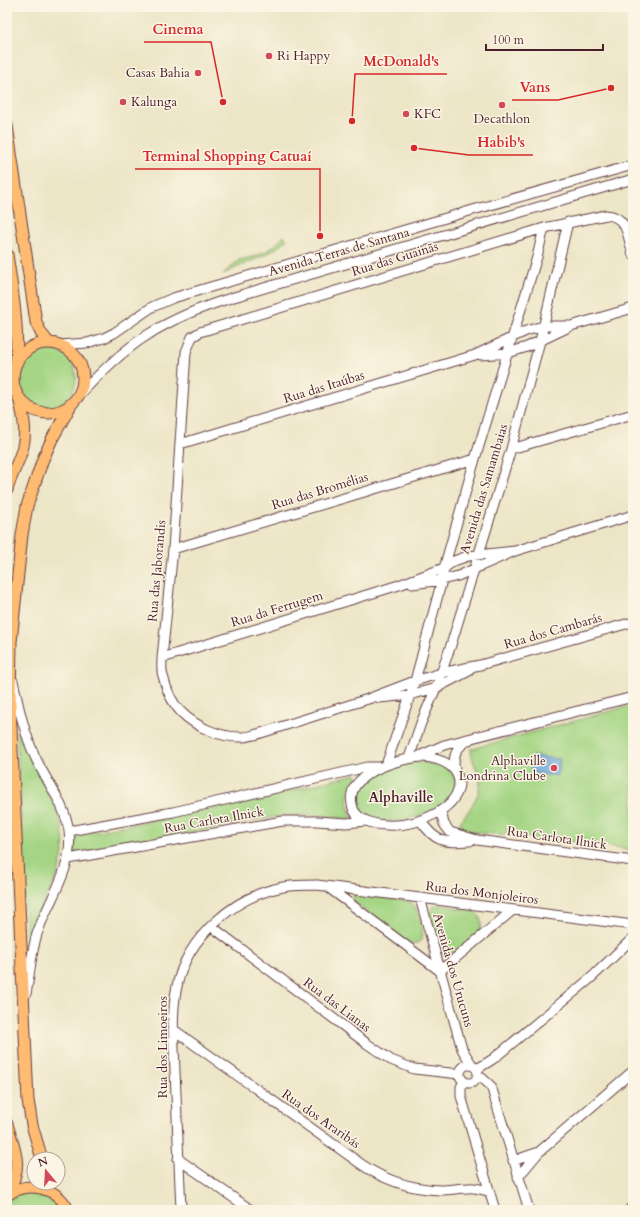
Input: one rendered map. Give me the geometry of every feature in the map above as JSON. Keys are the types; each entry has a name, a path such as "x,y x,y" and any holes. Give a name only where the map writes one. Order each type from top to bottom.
{"main road":[{"path":"7,126 36,322 40,333 54,344"},
{"path":"7,254 10,294 17,339 13,384 24,418 25,437 23,447 7,490"},
{"path":"15,365 22,354 28,350 40,344 54,344 66,348 76,356 82,368 83,374 82,386 52,439 32,486 27,506 11,603 10,713 23,1005 28,1100 32,1125 40,1151"},
{"path":"18,396 31,408 50,413 62,410 74,400"},
{"path":"7,1124 17,1161 15,1180 7,1194"},
{"path":"7,1194 24,1187 38,1187 52,1192 67,1207"},
{"path":"58,1191 67,1207"}],"street":[{"name":"Avenida Terras de Santana","path":"54,344 87,343 104,338 114,333 152,307 173,298 473,210 632,168"},
{"name":"Avenida Terras de Santana","path":"74,400 108,365 132,345 160,326 196,309 633,179"},
{"name":"Rua das Guainãs","path":"188,345 192,337 200,332 544,228 606,214 616,217 624,223 633,255"},
{"name":"Avenida das Samambaias","path":"413,758 421,723 436,688 451,645 510,449 540,341 568,222"},
{"name":"Avenida das Samambaias","path":"383,766 415,681 444,568 475,459 537,257 544,228"},
{"name":"Rua das Itaúbas","path":"476,355 508,353 527,347 571,326 633,308"},
{"name":"Rua das Itaúbas","path":"180,444 476,355 512,337 543,326 571,326"},
{"name":"Rua das Jaborandis","path":"188,345 186,352 173,549 162,658 162,675 170,697 180,712 196,724 211,731 229,736 244,737 258,734"},
{"path":"510,449 633,414"},
{"name":"Rua das Bromélias","path":"173,549 475,459"},
{"name":"Rua da Ferrugem","path":"399,585 442,580 458,576 515,551 633,515"},
{"name":"Rua da Ferrugem","path":"162,658 399,585 444,568 454,561 468,556 515,551"},
{"name":"Rua dos Cambarás","path":"258,734 368,699 441,673 480,665 633,622"},
{"name":"Rua dos Cambarás","path":"368,699 410,695 436,688 480,665"},
{"path":"10,666 26,735 37,762 59,799 69,831 68,859 60,883 51,900 37,935 23,1005"},
{"path":"69,831 173,812 367,767 383,766 413,758 444,745 633,697"},
{"path":"420,820 441,811 458,791 459,780 455,770 453,758 457,749 466,742 475,738"},
{"path":"413,758 438,759 447,763 455,770"},
{"path":"366,821 354,811 351,803 352,795 356,786 363,778 383,766"},
{"name":"Rua Carlota Ilnick","path":"441,811 444,824 450,832 477,840 633,861"},
{"name":"Rua Carlota Ilnick","path":"68,859 283,821 346,823 366,821 377,824 404,824 420,820 428,832 444,841 451,842 477,840"},
{"name":"Rua dos Limoeiros","path":"181,1210 174,1030 176,994 180,977 191,951 199,939 223,914 252,896 271,890 298,885 317,885 328,887"},
{"path":"328,887 440,971 513,910"},
{"name":"Rua dos Monjoleiros","path":"328,887 633,925"},
{"name":"Avenida dos Urucuns","path":"420,898 462,1049 461,1096 495,1210"},
{"name":"Rua das Lianas","path":"211,926 383,1055 414,1069 462,1074"},
{"path":"475,1070 493,1059 591,978 633,938"},
{"name":"Rua dos Araribás","path":"174,1030 380,1176 426,1189 448,1190 469,1188 490,1191"},
{"name":"Avenida dos Urucuns","path":"462,1049 475,1070 490,1086 529,1210"},
{"path":"466,1065 475,1070 476,1080 470,1082 462,1074 466,1065"},
{"path":"518,1177 539,1152 633,1071"},
{"path":"513,1160 539,1152"},
{"path":"178,1159 251,1210"},
{"name":"Rua dos Araribás","path":"469,1188 485,1177"},
{"path":"629,1210 633,1207"}],"green space":[{"path":"284,236 287,239 271,252 223,274 239,260 265,252 274,246"},
{"path":"41,349 53,349 68,357 76,372 76,384 68,399 53,407 41,407 26,399 18,384 18,372 26,357"},
{"name":"Alphaville Londrina Clube","path":"633,705 633,850 596,844 465,831 460,822 478,794 480,782 471,749"},
{"path":"20,732 32,762 58,813 62,825 63,838 63,851 59,871 41,909 31,937 28,939 26,935 17,733"},
{"path":"416,762 441,765 451,772 454,777 454,790 440,805 423,815 388,821 368,817 359,810 356,800 358,791 362,784 379,773"},
{"path":"356,774 358,777 351,787 347,800 352,817 351,819 309,815 284,816 260,819 99,850 75,853 74,851 75,836 77,835 250,801"},
{"path":"354,895 410,901 416,908 420,919 423,930 422,939 417,943 410,944 353,901"},
{"path":"441,905 474,911 480,917 481,925 479,933 457,951 452,953 439,949 429,914 434,906"},
{"path":"25,1192 46,1195 54,1200 62,1210 7,1210 7,1201 13,1196"}],"water":[{"path":"532,756 560,759 558,776 530,773"}],"place":[{"name":"Ri Happy","path":"269,56"},
{"name":"Casas Bahia","path":"198,73"},
{"name":"Vans","path":"611,88"},
{"name":"Kalunga","path":"123,102"},
{"name":"Cinema","path":"223,102"},
{"name":"Decathlon","path":"502,105"},
{"name":"KFC","path":"406,114"},
{"name":"McDonald's","path":"352,121"},
{"name":"Habib's","path":"414,148"},
{"name":"Terminal Shopping Catuaí","path":"320,236"},
{"name":"Alphaville Londrina Clube","path":"554,768"}],"district":[{"name":"Alphaville","path":"401,797"}]}
